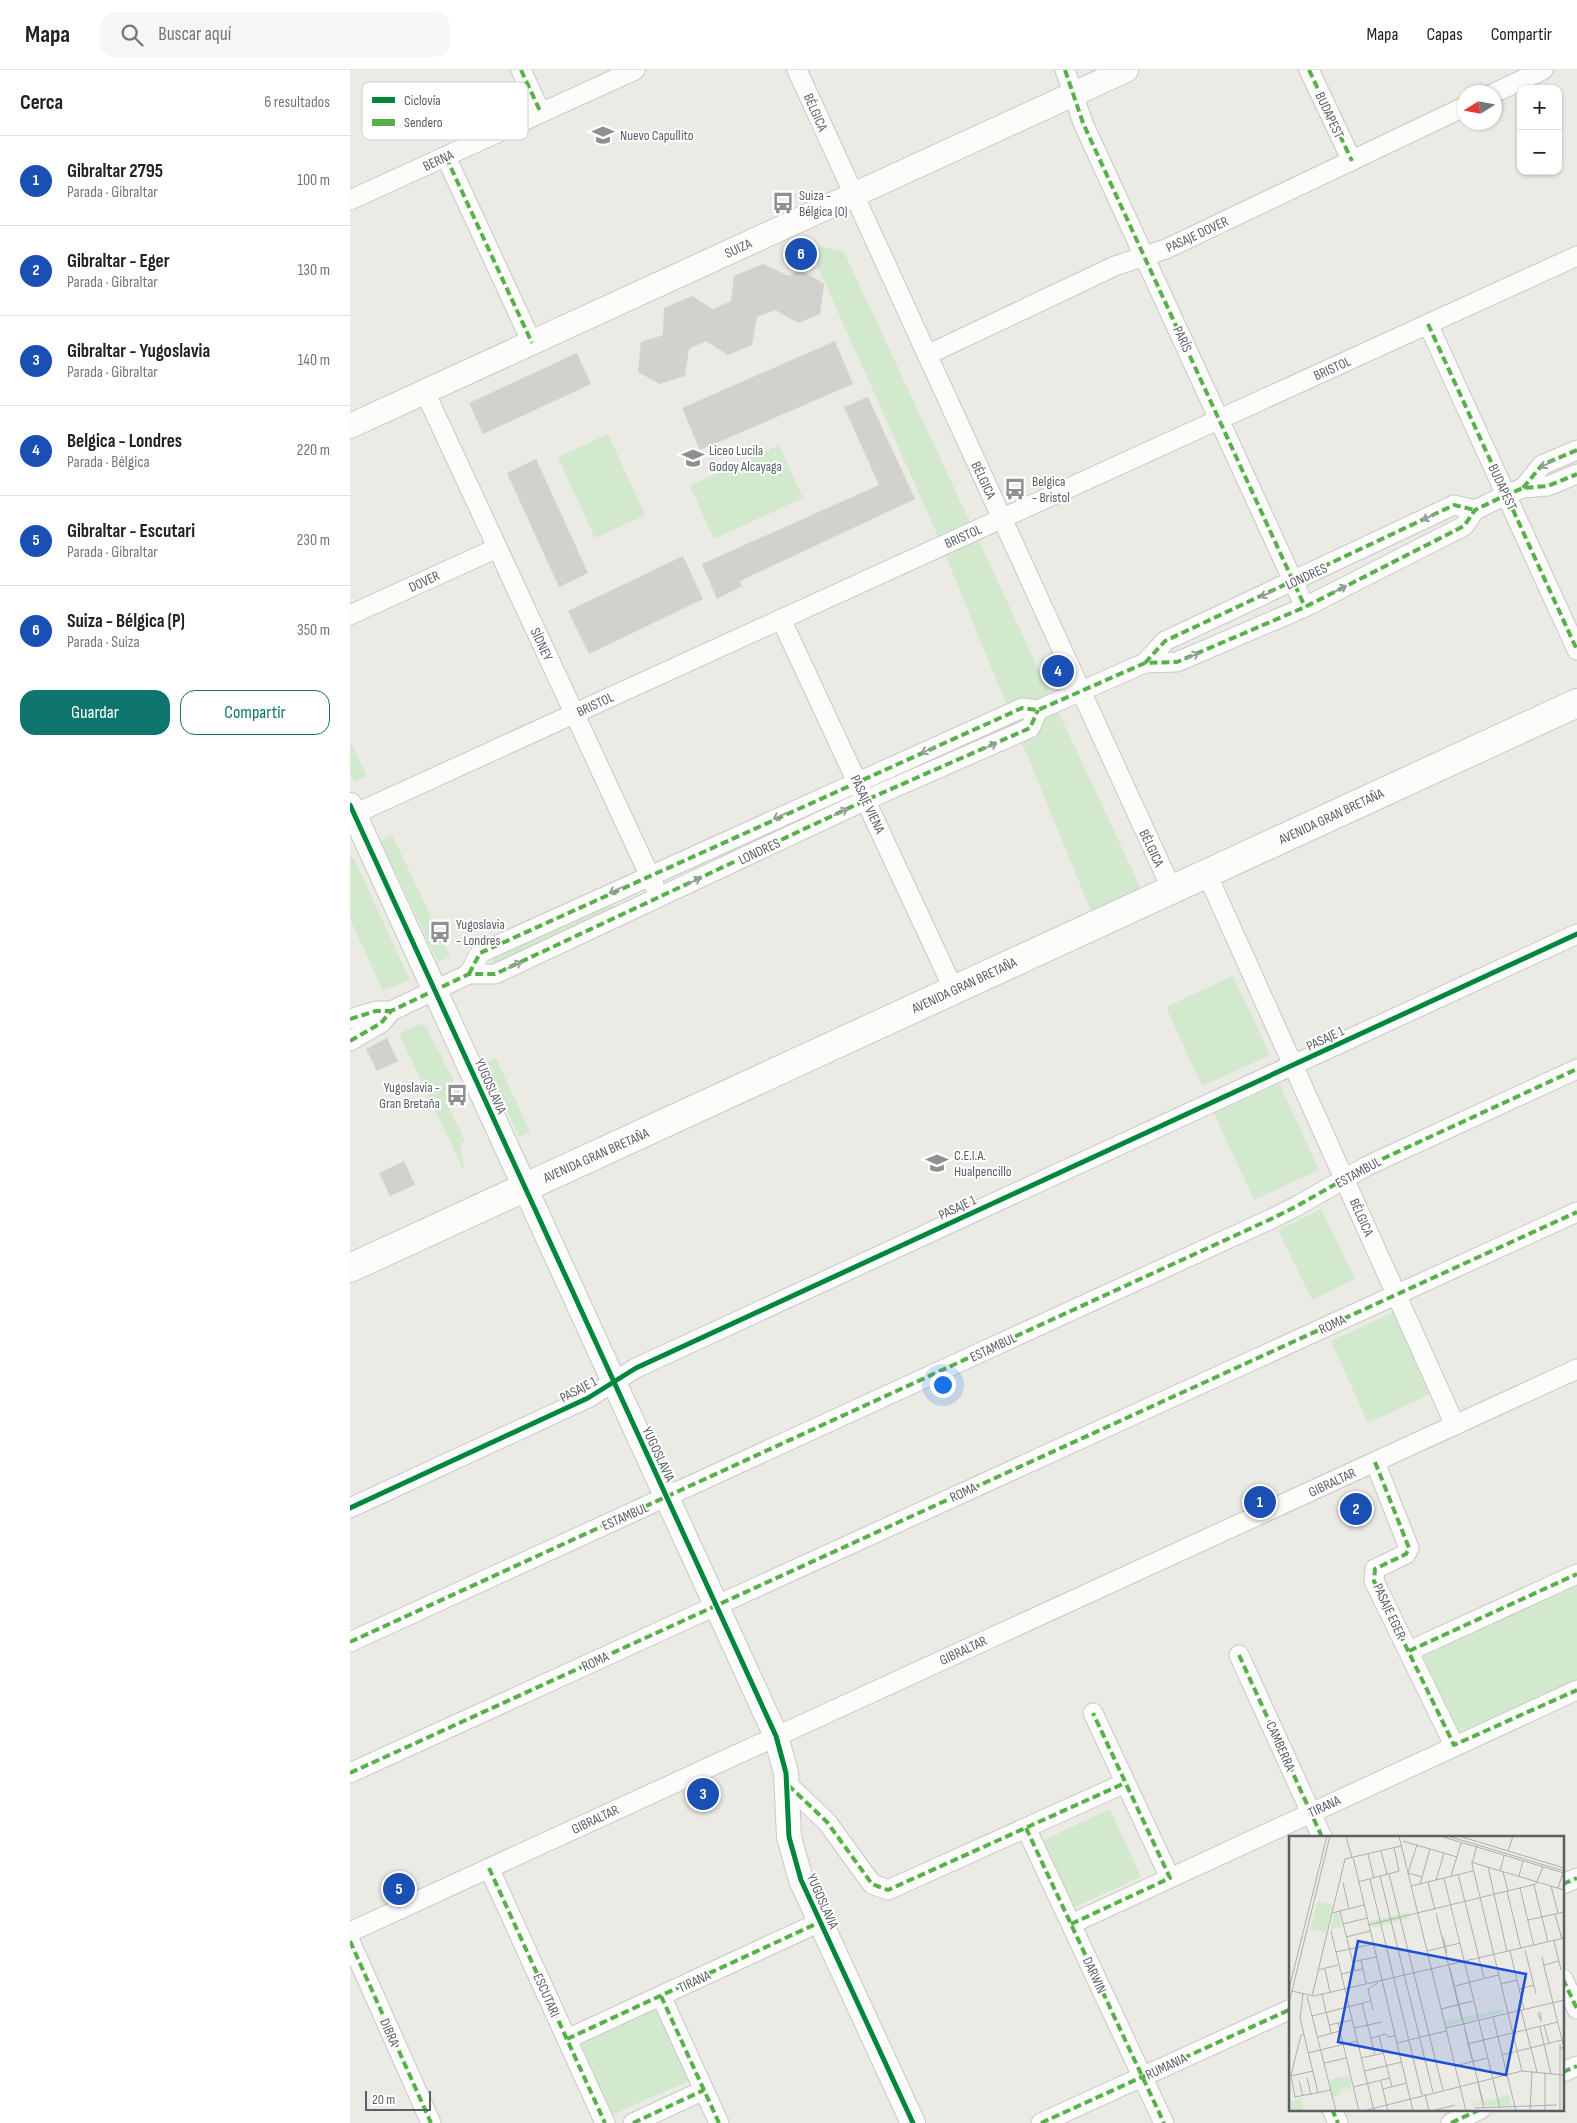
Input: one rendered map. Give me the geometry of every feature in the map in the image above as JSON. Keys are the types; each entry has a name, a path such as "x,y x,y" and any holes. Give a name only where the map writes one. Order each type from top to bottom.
{"main road":[{"name":"AVENIDA GRAN BRETAÑA","path":"350,1268 1577,703"}],"street":[{"path":"521,70 527,82"},
{"name":"BERNA","path":"528,119 635,70"},
{"name":"BÉLGICA","path":"797,70 1172,890"},
{"name":"PARÍS","path":"1065,70 1083,123 1305,607"},
{"name":"SUIZA","path":"350,426 1126,70"},
{"name":"BUDAPEST","path":"1309,70 1352,161"},
{"path":"1502,89 1543,70"},
{"path":"528,85 541,113"},
{"name":"PASAJE DOVER","path":"927,355 1115,266 1166,249 1457,110"},
{"name":"BERNA","path":"350,200 483,140"},
{"path":"446,157 532,343"},
{"name":"BRISTOL","path":"351,812 574,714 1577,256"},
{"name":"BUDAPEST","path":"1428,324 1577,650"},
{"name":"SÍDNEY","path":"425,392 660,897"},
{"name":"LONDRES","path":"1524,488 1542,465 1577,450"},
{"name":"LONDRES","path":"469,974 480,953 857,781 1022,708 1038,710 1145,663 1177,662 1305,607 1464,526 1475,510 1524,488 1548,486 1577,474"},
{"name":"LONDRES","path":"1145,663 1165,641 1294,582 1454,505 1475,510"},
{"name":"DOVER","path":"350,615 497,548"},
{"name":"PASAJE VIENA","path":"781,619 954,990"},
{"name":"LONDRES","path":"350,1041 381,1023 391,1011 469,974 495,974 866,800 1030,728 1038,710"},
{"name":"YUGOSLAVIA","path":"351,812 435,990 776,1736 784,1762 788,1785 788,1820 794,1859 820,1922 913,2123"},
{"name":"BÉLGICA","path":"1207,874 1455,1425"},
{"name":"PASAJE 1","path":"350,1508 588,1398 636,1368 1577,934"},
{"name":"LONDRES","path":"350,1019 376,1011 391,1011"},
{"name":"ESTAMBUL","path":"350,1642 667,1498 1288,1210 1367,1166 1577,1068"},
{"name":"ROMA","path":"350,1773 1577,1212"},
{"name":"GIBRALTAR","path":"350,1932 1577,1369"},
{"name":"PASAJE EGER","path":"1375,1462 1409,1548 1406,1554 1375,1569 1374,1581 1454,1745"},
{"path":"1409,1651 1577,1574"},
{"name":"CAMBERRA","path":"1240,1655 1322,1836"},
{"name":"TIRANA","path":"1071,1924 1454,1745 1577,1690"},
{"path":"1093,1713 1170,1878"},
{"path":"788,1785 827,1822 872,1884 881,1890 894,1888 1125,1783"},
{"name":"DARWIN","path":"1026,1828 1164,2123"},
{"name":"ESCUTARI","path":"489,1868 605,2123"},
{"path":"1564,1884 1577,1878"},
{"name":"TIRANA","path":"566,2039 820,1922"},
{"name":"DIBRA","path":"350,1941 430,2123"},
{"path":"1564,1981 1577,2010"},
{"path":"661,1996 719,2123"},
{"name":"RUMANIA","path":"1041,2123 1289,2012"},
{"path":"1564,2072 1577,2066"},
{"path":"633,2123 704,2090"},
{"path":"1332,2110 1338,2123"},
{"path":"1451,2123 1479,2110"}],"green space":[{"path":"807,243 844,252 1143,893 1093,916 931,520"},
{"path":"608,434 645,515 595,538 558,457"},
{"path":"779,445 803,498 714,539 690,486"},
{"path":"350,741 367,776 354,782 350,773"},
{"path":"392,835 450,956 438,962 381,841"},
{"path":"350,855 354,859 410,980 383,991 350,919"},
{"path":"612,904 615,911 494,965 491,958"},
{"path":"1233,976 1270,1055 1202,1086 1166,1007"},
{"path":"418,1024 426,1027 461,1095 446,1102 465,1140 460,1144 464,1171 399,1034"},
{"path":"496,1058 530,1132 519,1137 485,1063"},
{"path":"1279,1083 1319,1170 1254,1200 1214,1113"},
{"path":"1321,1209 1355,1279 1312,1300 1278,1230"},
{"path":"1398,1310 1435,1392 1368,1423 1331,1341"},
{"path":"1577,1582 1577,1681 1458,1735 1421,1652"},
{"path":"1110,1809 1141,1877 1072,1908 1042,1841"},
{"path":"658,2006 691,2080 609,2116 576,2043"}],"building":[{"path":"763,264 789,276 800,269 824,284 820,314 798,323 775,310 757,317 752,345 728,355 706,341 689,349 685,376 660,384 638,372 641,342 663,335 664,308 692,296 713,309 731,301 734,276"},
{"path":"835,341 853,384 700,450 682,408"},
{"path":"577,353 591,384 483,434 469,403"},
{"path":"868,397 915,499 740,581 742,586 717,599 702,564 879,485 844,407"},
{"path":"536,459 588,573 559,587 507,473"},
{"path":"683,556 703,599 589,654 568,611"},
{"path":"387,1038 398,1061 377,1071 366,1049"},
{"path":"404,1161 415,1185 390,1196 379,1173"}],"marked path":[{"path":"521,70 527,82"},
{"path":"1065,70 1083,123 1305,607"},
{"path":"1309,70 1352,161"},
{"path":"528,85 541,113"},
{"path":"446,157 532,343"},
{"path":"1428,324 1577,650"},
{"path":"1523,488 1542,465 1577,450"},
{"path":"469,974 480,953 1022,708 1038,710 1145,663 1177,662 1305,607 1464,526 1475,510 1506,495 1523,488 1548,486 1577,474"},
{"path":"1145,663 1165,641 1454,505 1475,510"},
{"path":"350,1041 381,1023 391,1011 469,974 495,974 866,800 1030,728 1038,710"},
{"path":"350,1019 376,1011 391,1011"},
{"path":"350,1642 1271,1219 1367,1166 1577,1069"},
{"path":"350,1773 1577,1212"},
{"path":"1375,1462 1409,1548 1406,1554 1375,1569 1374,1581 1454,1745 1577,1690"},
{"path":"1409,1651 1577,1574"},
{"path":"1239,1655 1322,1836"},
{"path":"1071,1924 1170,1878 1093,1713"},
{"path":"788,1785 827,1822 872,1884 888,1890 1125,1783"},
{"path":"1026,1828 1164,2123"},
{"path":"489,1868 605,2123"},
{"path":"1564,1884 1577,1878"},
{"path":"567,2039 820,1922"},
{"path":"350,1941 431,2123"},
{"path":"1564,1981 1577,2009"},
{"path":"661,1996 719,2123"},
{"path":"1041,2123 1289,2010"},
{"path":"1564,2072 1577,2066"},
{"path":"633,2123 704,2090"},
{"path":"1332,2110 1338,2123"},
{"path":"1451,2123 1479,2110"}],"cycle path":[{"path":"350,805 776,1736 786,1773 789,1837 801,1880 913,2123"},
{"path":"350,1508 588,1398 636,1368 1577,934"}],"place":[{"name":"Nuevo Capullito","path":"603,135"},
{"name":"Suiza - Bélgica (O)","path":"783,203"},
{"name":"Suiza - Bélgica (P)","path":"801,254"},
{"name":"Liceo Lucila Godoy Alcayaga","path":"693,458"},
{"name":"Belgica - Bristol","path":"1015,489"},
{"name":"Belgica - Londres","path":"1058,671"},
{"name":"Yugoslavia - Londres","path":"440,932"},
{"name":"Yugoslavia - Gran Bretaña","path":"457,1095"},
{"name":"C.E.I.A. Hualpencillo","path":"937,1163"},
{"name":"Gibraltar 2795","path":"1260,1502"},
{"name":"Gibraltar - Eger","path":"1356,1509"},
{"name":"Gibraltar - Yugoslavia","path":"703,1794"},
{"name":"Gibraltar - Escutari","path":"399,1889"}]}
